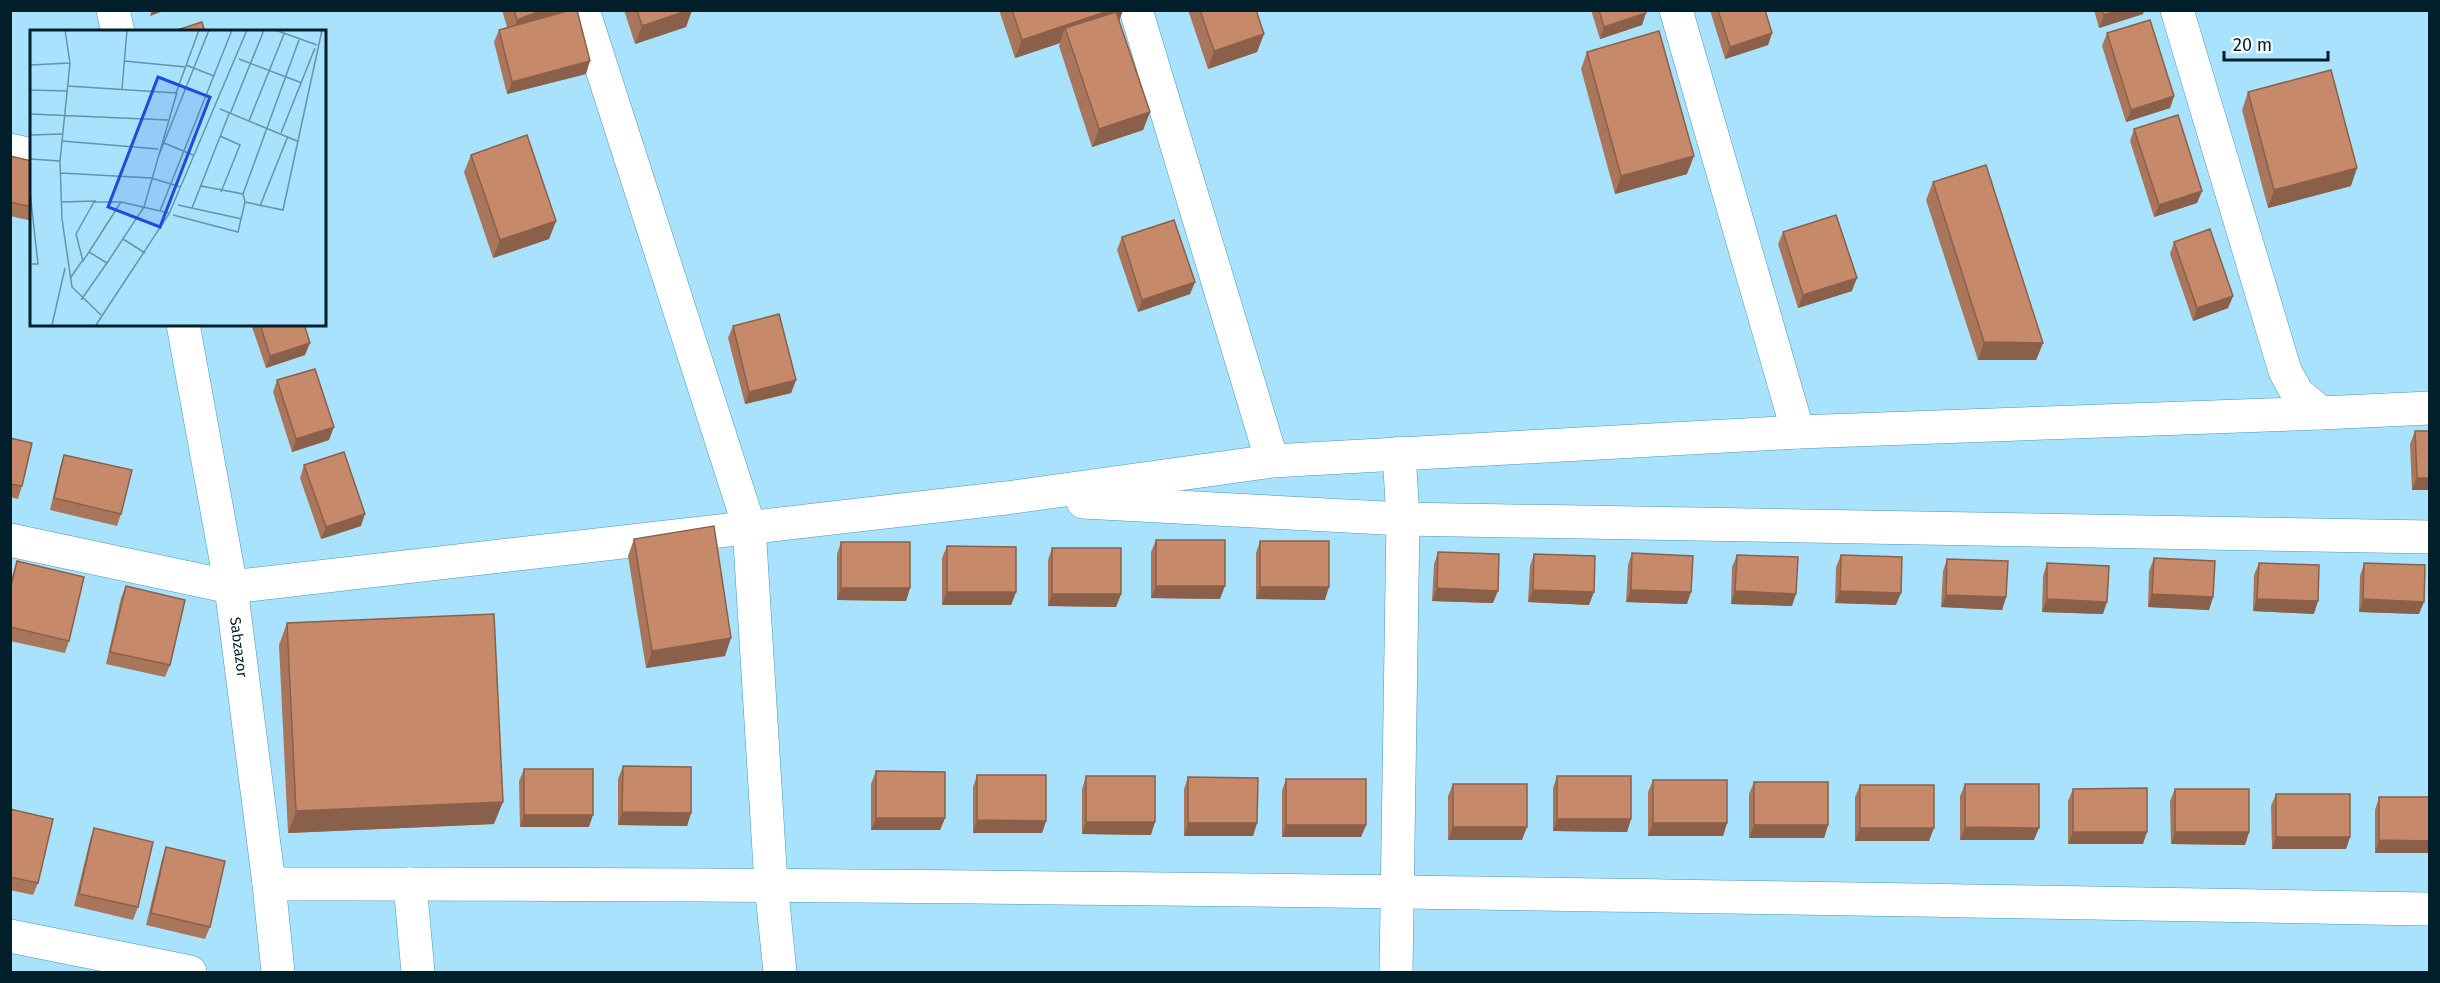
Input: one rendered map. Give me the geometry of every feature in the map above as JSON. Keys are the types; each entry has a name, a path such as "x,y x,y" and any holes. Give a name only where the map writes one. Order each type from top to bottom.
{"street":[{"path":"113,10 118,30"},
{"path":"583,10 749,526 771,884 780,972"},
{"path":"1136,10 1272,461"},
{"path":"1676,10 1798,432"},
{"path":"2177,10 2284,371 2297,393 2321,413"},
{"path":"10,150 30,155"},
{"name":"Sabzazor","path":"183,326 231,587 278,972"},
{"path":"10,540 231,587 1006,498 1272,461 1798,432 2430,408"},
{"path":"1396,972 1403,519 1399,453"},
{"path":"1006,498 1403,519 2430,537"},
{"path":"269,884 771,884 1399,891 2430,909"},
{"path":"410,884 418,972"},
{"path":"10,936 190,972"}],"building":[{"path":"514,10 543,10 517,20"},
{"path":"577,10 590,61 512,82 499,30"},
{"path":"637,10 689,10 642,26"},
{"path":"1012,10 1111,10 1022,40"},
{"path":"1200,10 1256,10 1264,34 1214,51"},
{"path":"1599,10 1646,10 1646,13 1604,27"},
{"path":"1718,10 1765,10 1772,33 1730,47"},
{"path":"2102,10 2119,10 2104,15"},
{"path":"1116,12 1150,112 1099,129 1065,28"},
{"path":"2150,20 2174,96 2131,110 2107,33"},
{"path":"202,22 204,30 177,30"},
{"path":"1659,31 1694,156 1621,176 1587,52"},
{"path":"2331,70 2357,168 2274,190 2248,92"},
{"path":"2178,115 2202,191 2159,205 2134,129"},
{"path":"527,135 556,221 500,240 471,155"},
{"path":"10,156 30,161 30,207 10,202"},
{"path":"1986,165 2043,343 1984,342 1933,182"},
{"path":"1836,215 1857,278 1803,295 1783,232"},
{"path":"1174,220 1195,282 1142,300 1122,237"},
{"path":"2210,229 2233,296 2197,308 2174,242"},
{"path":"779,314 796,380 749,392 733,326"},
{"path":"261,326 305,326 310,343 270,356"},
{"path":"315,369 334,427 296,439 277,380"},
{"path":"2415,431 2430,431 2430,478 2417,478"},
{"path":"10,438 32,443 22,486 10,484"},
{"path":"344,452 365,514 326,527 304,465"},
{"path":"64,455 132,470 121,514 54,498"},
{"path":"714,526 731,638 652,651 634,539"},
{"path":"1156,540 1225,540 1225,586 1156,586"},
{"path":"1260,541 1329,541 1329,587 1260,587"},
{"path":"841,542 910,542 910,588 841,588"},
{"path":"947,546 1016,547 1016,592 947,592"},
{"path":"1052,548 1121,548 1121,594 1052,594"},
{"path":"1438,552 1499,554 1498,591 1437,588"},
{"path":"1632,553 1693,556 1691,592 1631,590"},
{"path":"1534,554 1595,556 1594,592 1533,590"},
{"path":"1737,555 1798,557 1796,594 1735,591"},
{"path":"1841,555 1902,557 1901,593 1840,591"},
{"path":"2154,558 2215,561 2213,597 2152,594"},
{"path":"1947,559 2008,561 2006,597 1946,595"},
{"path":"17,561 84,577 69,641 10,627 10,590"},
{"path":"2047,563 2109,566 2107,602 2047,599"},
{"path":"2259,563 2319,565 2318,601 2257,599"},
{"path":"2364,563 2425,565 2424,602 2363,599"},
{"path":"126,586 185,600 170,665 110,652"},
{"path":"494,614 503,802 296,811 287,623"},
{"path":"623,766 691,767 691,813 622,812"},
{"path":"524,769 593,769 593,815 524,815"},
{"path":"876,771 945,772 945,818 876,818"},
{"path":"977,775 1046,775 1046,821 977,820"},
{"path":"1086,776 1155,776 1155,822 1086,822"},
{"path":"1557,776 1631,776 1631,819 1557,819"},
{"path":"1188,777 1258,778 1257,823 1188,823"},
{"path":"1286,779 1366,779 1366,825 1286,825"},
{"path":"1653,780 1727,780 1727,823 1653,823"},
{"path":"1754,782 1828,782 1828,825 1754,825"},
{"path":"1453,784 1527,784 1527,827 1453,827"},
{"path":"1965,784 2039,784 2039,828 1965,827"},
{"path":"1860,785 1934,785 1934,828 1860,828"},
{"path":"2147,788 2147,832 2073,832 2073,789"},
{"path":"2175,789 2249,789 2249,832 2175,832"},
{"path":"2276,794 2350,794 2350,837 2276,837"},
{"path":"2379,797 2430,797 2430,841 2379,840"},
{"path":"10,809 53,819 38,883 10,877"},
{"path":"94,828 153,842 138,907 79,894"},
{"path":"166,847 225,861 210,927 151,913"}]}
